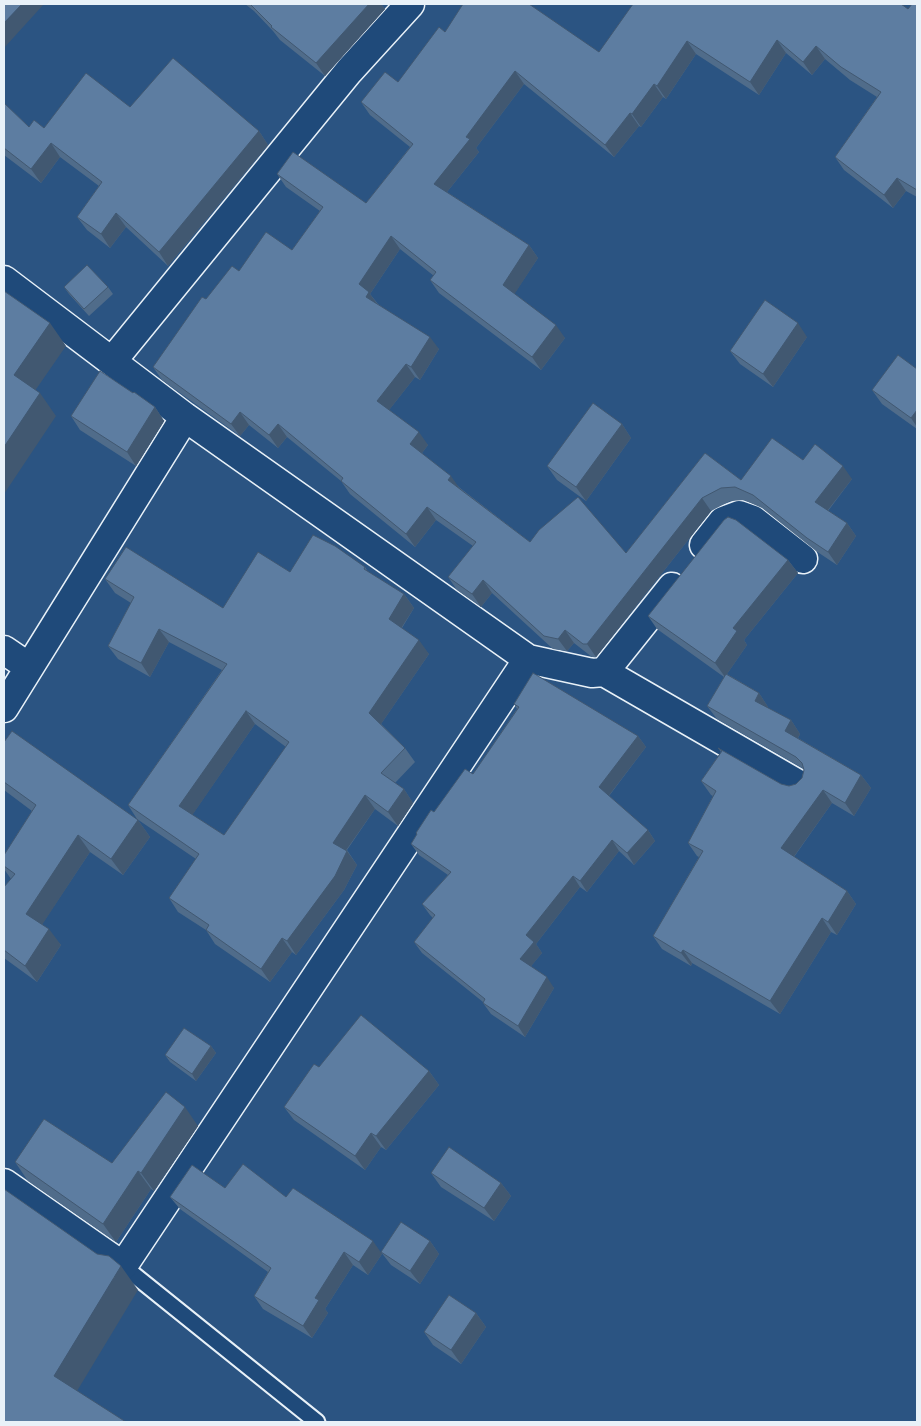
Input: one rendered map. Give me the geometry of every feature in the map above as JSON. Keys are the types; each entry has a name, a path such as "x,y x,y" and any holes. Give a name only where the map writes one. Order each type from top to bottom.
{"street":[{"path":"113,360 349,71 410,4"},
{"path":"4,280 186,416 528,659 592,673 604,672 798,784"},
{"path":"4,708 186,416"},
{"path":"604,672 723,522 739,515 752,520 803,559"},
{"path":"4,650 29,667"},
{"path":"4,1183 123,1266 528,659"}],"lane":[{"path":"123,1266 317,1422"}],"building":[{"path":"4,4 22,4 4,23"},
{"path":"250,4 369,4 316,63 271,27"},
{"path":"463,4 529,4 599,52 633,4 901,4 908,9 912,4 917,4 917,190 897,178 884,195 835,157 881,92 841,67 816,46 803,62 777,40 750,82 687,41 657,86 654,84 632,114 630,113 605,145 515,71 466,137 470,139 434,184 529,245 503,285 556,325 532,357 430,280 436,272 391,236 359,284 369,292 366,297 430,337 411,367 406,364 377,401 419,432 410,444 451,476 448,480 530,542 539,530 578,497 626,553 705,453 741,480 772,438 803,460 815,444 843,466 815,502 847,523 828,552 807,538 753,495 735,487 721,488 702,498 587,644 583,644 565,630 558,639 544,636 483,580 472,594 448,577 476,542 427,507 406,534 341,481 343,478 278,424 269,435 240,412 231,424 153,367 202,297 206,299 232,266 239,271 266,232 292,250 323,207 277,174 293,152 366,203 413,144 361,102 385,72 398,82 439,27 445,32"},
{"path":"173,58 259,131 159,252 116,213 101,234 77,217 102,182 51,143 31,169 4,148 4,103 29,127 34,120 44,128 86,73 130,107"},
{"path":"87,265 108,287 84,309 64,287"},
{"path":"4,291 50,323 14,375 40,393 4,447"},
{"path":"765,300 798,323 763,374 730,351"},
{"path":"898,355 917,369 917,410 911,418 872,390"},
{"path":"100,371 155,407 127,452 71,416"},
{"path":"593,403 622,424 576,487 547,466"},
{"path":"728,517 736,520 788,560 733,628 737,631 715,663 648,616"},
{"path":"313,535 335,546 365,567 364,569 404,594 389,619 419,640 369,713 405,748 381,773 404,789 388,812 365,795 333,843 347,851 335,876 287,941 282,938 261,969 206,930 209,925 169,898 199,854 128,805 227,664 159,629 141,663 108,646 134,597 105,579 126,547 223,608 258,552 290,572","holes":["246,711 289,742 224,835 179,806"]},
{"path":"533,673 638,736 599,787 648,830 627,853 612,840 580,881 573,876 526,935 534,942 520,959 547,977 518,1026 483,1003 485,999 414,942 435,915 422,904 451,872 411,844 431,810 434,812 465,769 473,774 519,707 514,704"},
{"path":"726,674 759,693 755,701 791,720 785,731 861,775 845,803 823,790 781,848 847,891 828,922 822,918 770,1001 683,950 681,953 653,936 703,851 688,843 716,791 701,781 722,751 718,748 781,784 789,786 796,784 802,778 804,770 802,763 796,757 707,706"},
{"path":"12,731 138,820 111,859 78,835 26,914 49,929 25,966 4,950 4,887 15,874 4,866 4,855 36,805 4,782 4,742"},
{"path":"361,1015 429,1071 376,1136 371,1133 355,1156 284,1107 314,1064 319,1067"},
{"path":"184,1028 211,1046 192,1074 165,1055"},
{"path":"166,1092 185,1107 141,1173 138,1171 103,1224 15,1162 44,1119 112,1163"},
{"path":"449,1147 501,1183 484,1208 431,1173"},
{"path":"243,1164 286,1197 293,1188 373,1241 359,1262 344,1252 315,1298 319,1300 303,1326 254,1296 271,1268 170,1197 192,1165 225,1188"},
{"path":"4,1189 97,1254 109,1256 121,1266 54,1376 126,1422 4,1422"},
{"path":"401,1222 430,1241 410,1271 381,1252"},
{"path":"449,1295 476,1313 451,1350 424,1332"}]}
